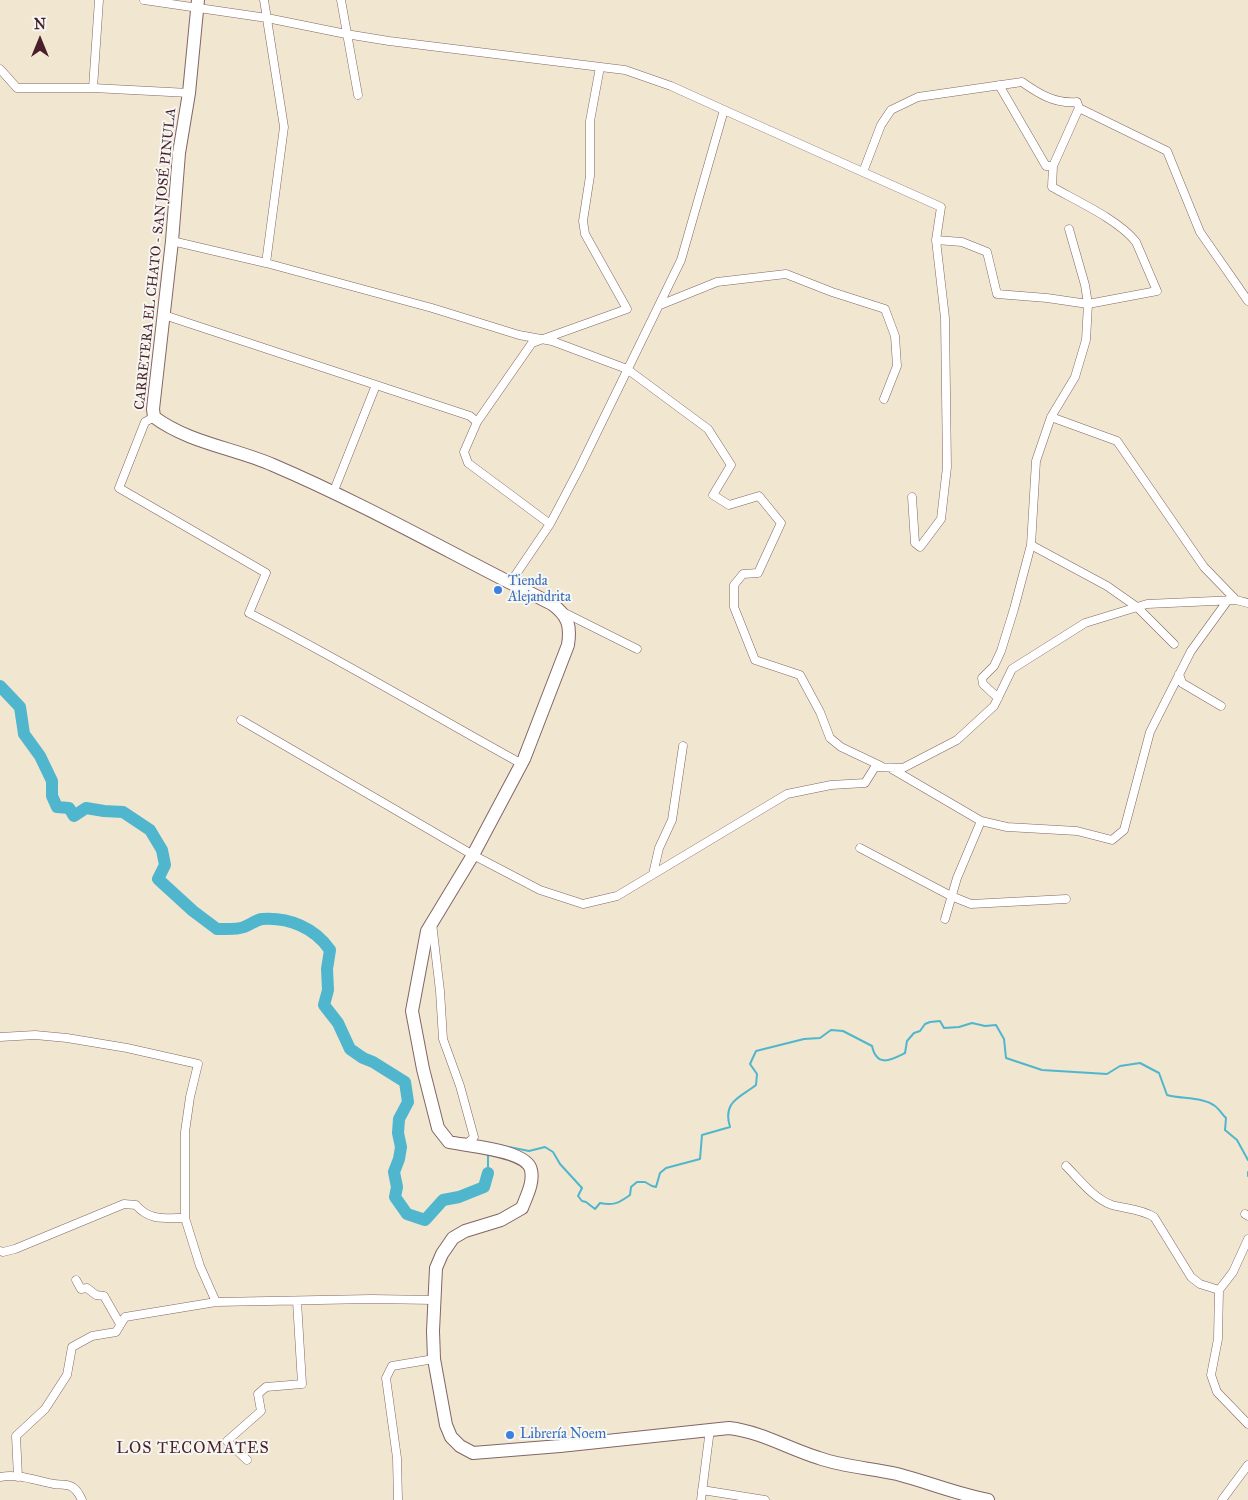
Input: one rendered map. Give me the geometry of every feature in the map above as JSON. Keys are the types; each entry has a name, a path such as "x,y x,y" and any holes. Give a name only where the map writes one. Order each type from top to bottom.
{"main road":[{"name":"CARRETERA EL CHATO - SAN JOSÉ PINULA","path":"197,4 189,93 179,153 172,241 153,409 154,418 161,423 209,444 272,464 384,517 552,604 563,612"},
{"path":"563,612 569,626 568,645 522,764 473,855 427,931 412,1011 438,1128 449,1142 513,1153 525,1160 531,1168 532,1180 522,1208 501,1220 465,1231 453,1238 442,1254 436,1268 433,1331 434,1359 446,1425 451,1437 460,1446 473,1453 560,1446 710,1429 748,1430 819,1459 851,1467 896,1474 960,1497 988,1500"}],"street":[{"path":"92,88 99,0"},
{"path":"144,0 197,4 346,34 454,50 626,70 671,86 941,207 936,240 945,318 947,467 941,519 920,547 915,542 912,496"},
{"path":"264,0 284,127 266,263"},
{"path":"341,0 358,95"},
{"path":"550,524 468,464 464,452 477,422 532,343 627,309 585,234 583,222 590,176 590,121 600,66"},
{"path":"0,69 17,88 92,88 189,93"},
{"path":"863,172 882,125 891,110 918,97 1022,82 1037,92 1063,103 1077,102 1079,108 1053,166 1052,187 1106,218 1132,236 1157,291 1088,304 997,294 988,252 962,242 936,240"},
{"path":"999,85 1046,166 1053,166"},
{"path":"1079,108 1167,151 1200,232 1248,301"},
{"path":"510,583 550,524 579,469 681,260 724,110"},
{"path":"998,698 983,684 982,678 994,666 1001,651 1031,545 1036,461 1052,417 1075,377 1086,340 1088,304 1085,285 1069,229"},
{"path":"172,241 266,263 432,308 519,335 552,341 627,369 708,429 730,464 713,495 729,504 759,496 781,523 758,573 743,574 734,584 734,607 755,660 800,675 820,712 830,738 841,747 887,768 981,821 1007,827 1077,831 1112,840 1124,830 1150,732 1192,651 1232,600"},
{"path":"660,305 717,282 786,274 832,292 885,309 895,336 897,366 884,400"},
{"path":"164,315 470,416 477,422"},
{"path":"333,493 376,385"},
{"path":"1052,417 1117,440 1204,567 1232,600"},
{"path":"154,418 145,422 119,488 266,573 249,613 318,648 381,686 522,764"},
{"path":"1031,545 1107,586 1137,607 1174,644"},
{"path":"241,720 473,855 540,890 583,904 617,896 787,794 831,785 865,783 875,767 903,768 957,740 994,706 1012,669 1084,623 1147,604 1232,600 1248,603"},
{"path":"563,612 637,649"},
{"path":"1179,674 1182,682 1221,706"},
{"path":"652,874 659,848 672,820 683,746"},
{"path":"945,919 957,878 981,821"},
{"path":"860,848 951,896 971,904 1066,900"},
{"path":"432,922 443,1039 460,1086 474,1137 471,1146"},
{"path":"0,1037 35,1036 67,1038 126,1048 198,1064 190,1097 185,1132 185,1218 200,1266 216,1302"},
{"path":"1066,1166 1092,1192 1110,1204 1144,1211 1154,1217 1192,1277 1200,1284 1218,1290"},
{"path":"0,1251 15,1249 124,1204 136,1204 143,1213 157,1218 185,1218"},
{"path":"1248,1239 1233,1272 1218,1290 1218,1339 1211,1375 1217,1392 1248,1424"},
{"path":"76,1280 81,1289 87,1288 96,1295 104,1296 120,1324"},
{"path":"18,1477 16,1436 45,1409 67,1375 72,1347 92,1336 116,1332 125,1318 216,1302 372,1299 434,1300"},
{"path":"247,1460 227,1441 261,1411 258,1394 266,1387 302,1384 297,1300"},
{"path":"398,1500 397,1458 387,1374 392,1366 434,1359"},
{"path":"701,1500 710,1429"},
{"path":"1222,1500 1248,1465"},
{"path":"0,1478 7,1476 18,1477 69,1485 76,1489 82,1500"},
{"path":"702,1490 765,1500"}],"waterway":[{"path":"0,686 20,707 24,734 40,756 52,781 52,796 57,807 69,808 74,816 86,808 123,812 150,830 162,850 165,865 158,879 193,911 217,929 241,928 262,919 282,920 309,930 324,942 330,950 327,969 328,990 324,1005 338,1023 350,1049 405,1082 408,1102 399,1119 398,1133 401,1147 394,1172 397,1187 395,1197 407,1214 425,1220 443,1200 459,1197 484,1187 488,1173"},
{"path":"499,1145 529,1151 545,1147 553,1152 560,1164 582,1188 578,1196 582,1201 595,1209 600,1203 612,1204 626,1198 630,1195 631,1187 637,1182 645,1182 656,1187 660,1173 666,1168 700,1159 702,1135 730,1127 728,1118 731,1105 756,1085 757,1074 750,1064 756,1051 804,1039 820,1038 831,1030 843,1031 872,1046 874,1053 881,1060 890,1060 905,1053 907,1041 914,1033 920,1031 925,1024 940,1021 944,1028 959,1027 972,1023 985,1026 996,1025 1004,1039 1006,1058 1042,1070 1107,1074 1120,1066 1140,1063 1159,1073 1167,1095 1205,1101 1216,1107 1226,1118 1225,1130 1237,1140 1248,1160"},
{"path":"488,1153 488,1173"}],"place":[{"name":"Tienda Alejandrita","path":"498,590"},
{"name":"Librería Noem","path":"510,1435"}],"district":[{"name":"LOS TECOMATES","path":"193,1449"}]}
